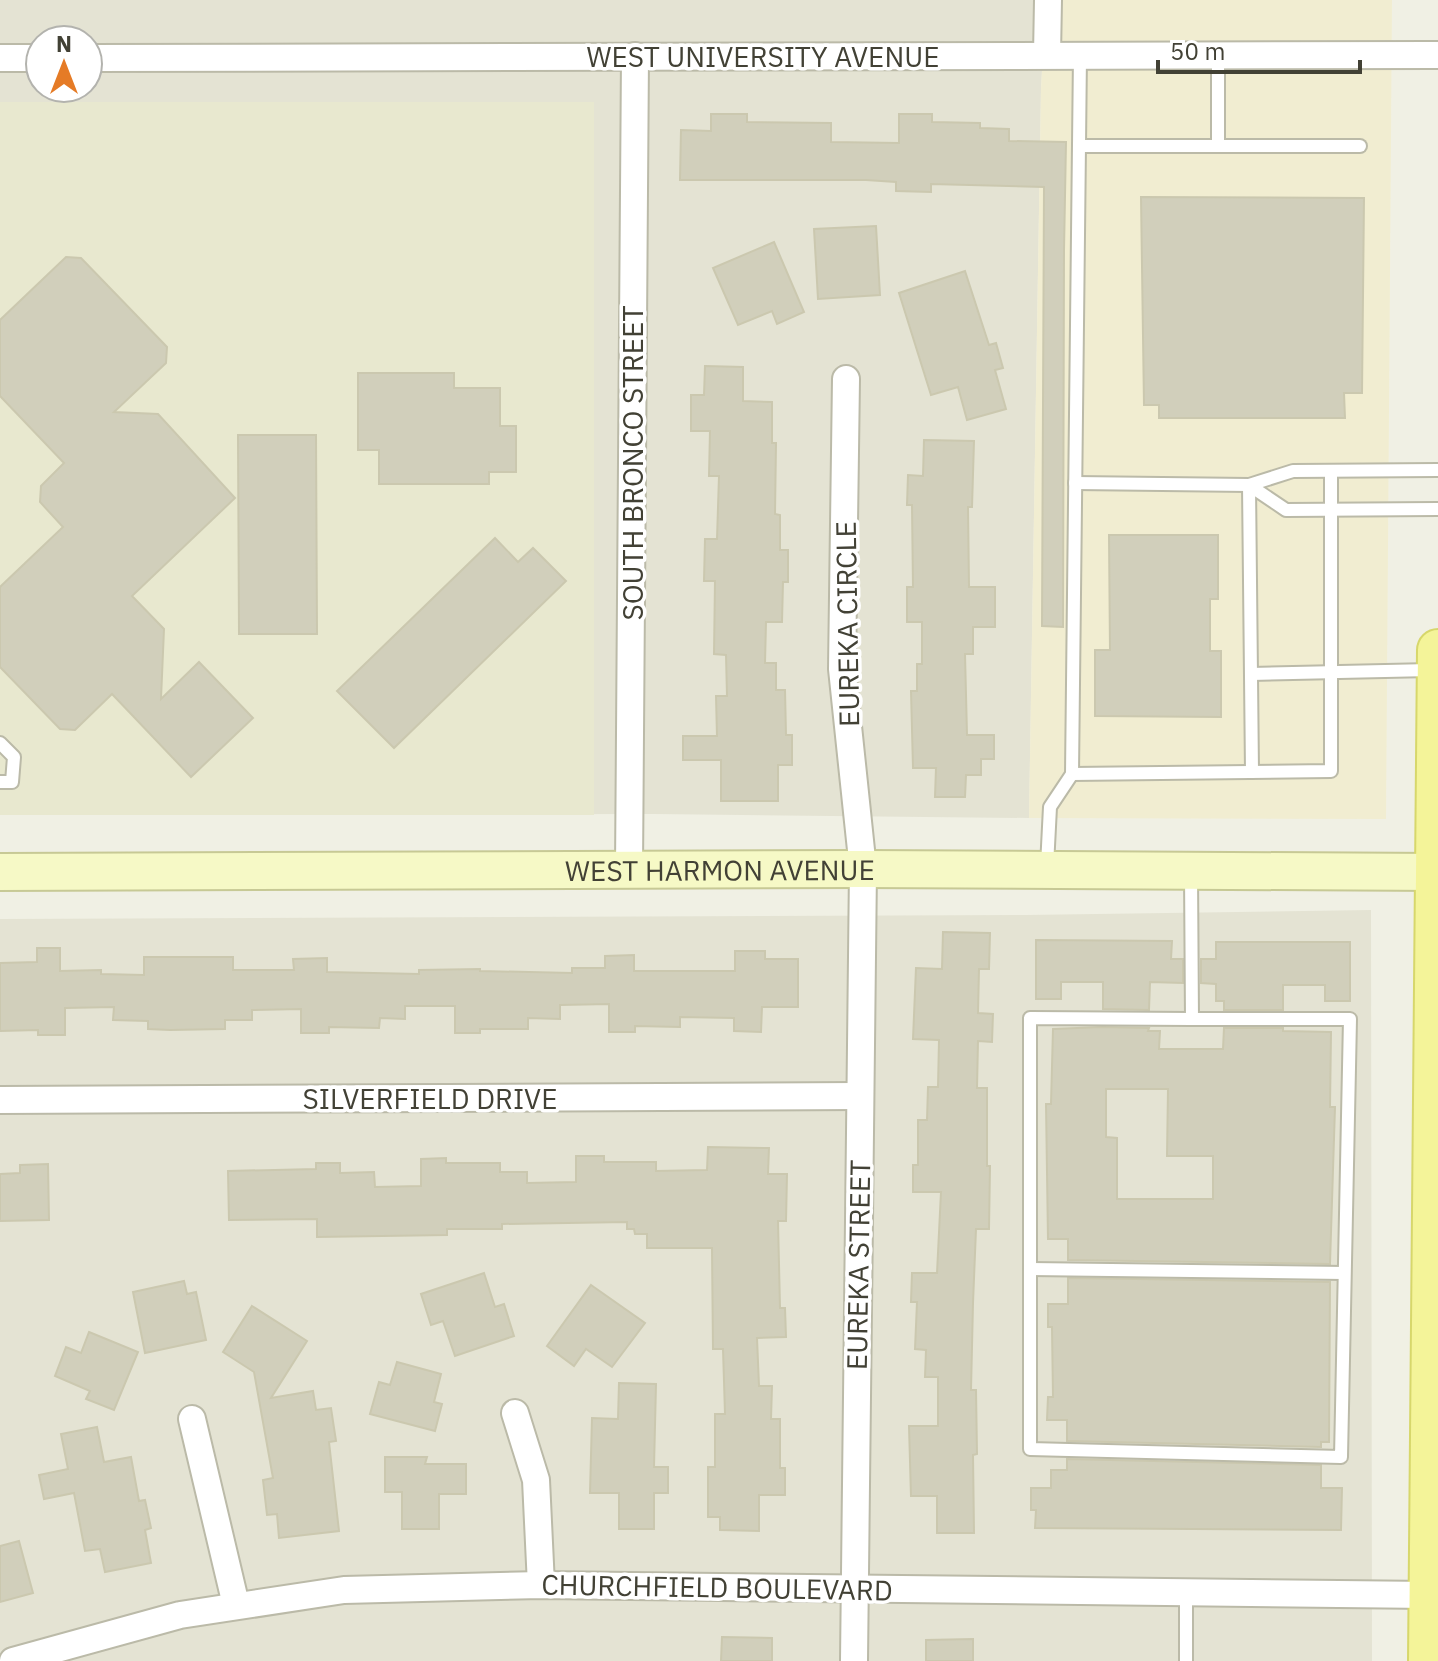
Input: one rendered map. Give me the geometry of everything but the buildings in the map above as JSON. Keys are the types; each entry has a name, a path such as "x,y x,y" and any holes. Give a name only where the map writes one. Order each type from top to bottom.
{"main road":[{"path":"1429,1661 1438,650"},
{"name":"WEST HARMON AVENUE","path":"0,872 629,869 1437,872"}],"street":[{"path":"1047,55 1048,0"},
{"name":"WEST UNIVERSITY AVENUE","path":"104,58 1438,55"},
{"name":"SOUTH BRONCO STREET","path":"629,869 635,56"},
{"path":"0,58 24,58"},
{"name":"EUREKA CIRCLE","path":"846,379 842,669 863,869"},
{"name":"EUREKA STREET","path":"854,1661 863,869"},
{"name":"SILVERFIELD DRIVE","path":"0,1100 860,1096"},
{"path":"515,1413 536,1480 541,1585"},
{"path":"192,1419 236,1605"},
{"name":"CHURCHFIELD BOULEVARD","path":"13,1661 180,1615 344,1590 541,1585 1430,1595"}],"lane":[{"path":"1047,869 1050,807 1072,774 1080,55"},
{"path":"1218,55 1218,146"},
{"path":"1079,146 1360,146"},
{"path":"1075,483 1249,485 1293,471 1438,470"},
{"path":"1072,774 1331,771 1331,471"},
{"path":"1249,485 1286,510 1438,509"},
{"path":"1249,485 1252,772"},
{"path":"1251,674 1438,670"},
{"path":"0,743 14,757 12,782 0,782"},
{"path":"1191,870 1192,1019"},
{"path":"1030,1018 1192,1019 1350,1019 1341,1457 1030,1449 1030,1018"},
{"path":"1030,1269 1344,1273"},
{"path":"1186,1593 1186,1661"}],"shaded area":[{"path":"0,0 1046,0 1041,88 1029,818 654,814 0,815"},
{"path":"1046,0 1392,0 1386,819 1029,818 1041,88"},
{"path":"0,102 594,102 594,815 0,815"},
{"path":"1371,910 1372,1661 0,1661 0,919 1026,915"}]}
